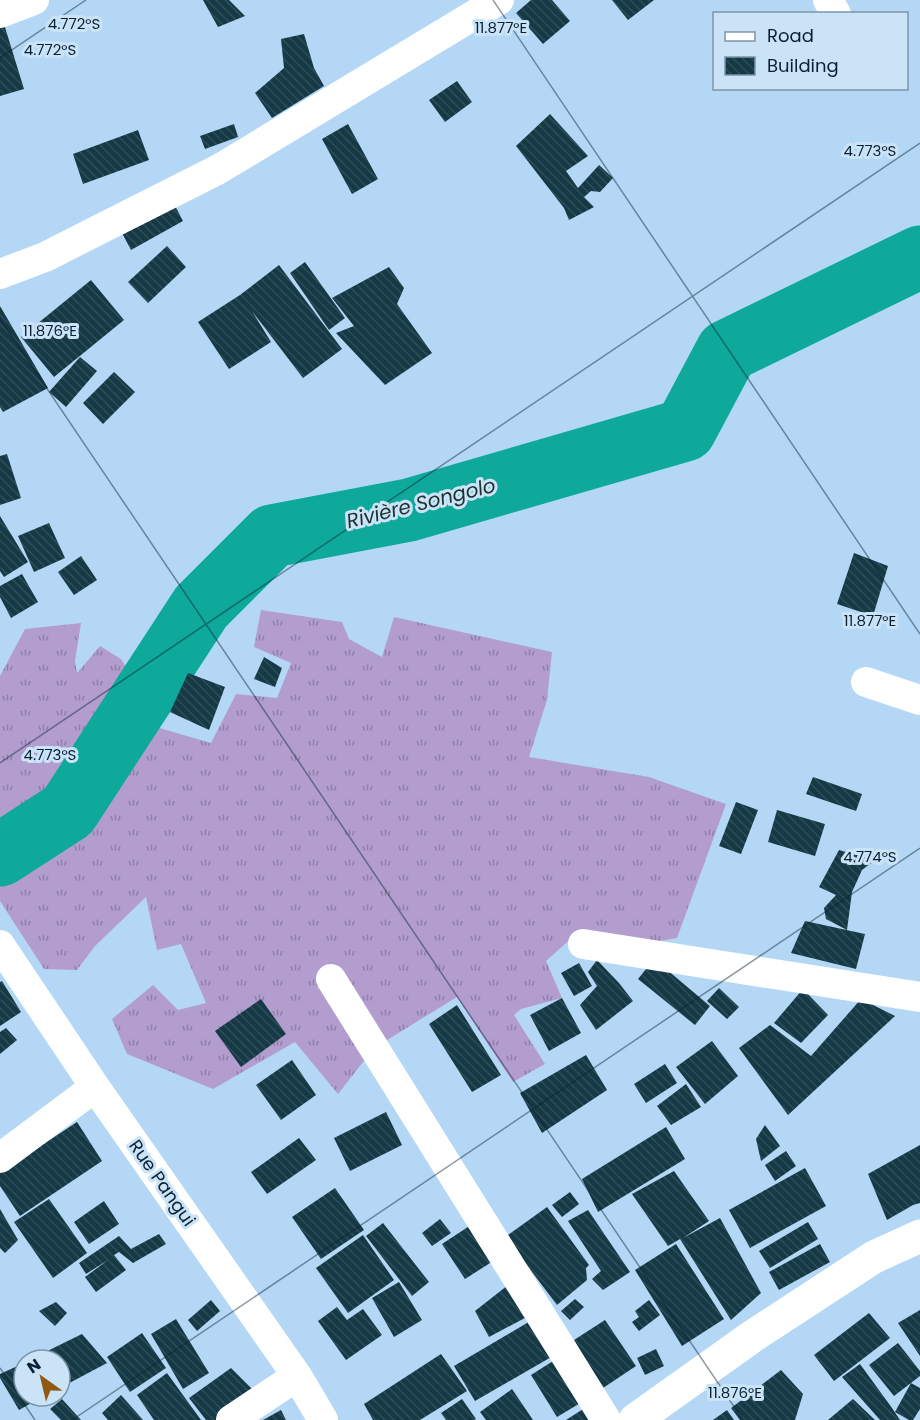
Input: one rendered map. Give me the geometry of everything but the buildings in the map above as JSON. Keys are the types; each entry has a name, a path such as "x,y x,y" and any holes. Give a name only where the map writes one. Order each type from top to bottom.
{"street":[{"path":"0,13 34,0"},
{"path":"0,274 45,257 219,169 499,0"},
{"path":"866,682 920,700"},
{"path":"583,944 920,997"},
{"name":"Rue Pangui","path":"0,945 95,1087 297,1376 323,1420"},
{"path":"331,980 606,1420"},
{"path":"0,1158 95,1087"},
{"path":"635,1420 753,1336 874,1257 920,1236"},
{"path":"231,1420 297,1376"}],"green space":[{"path":"261,610 342,622 349,639 382,657 394,617 552,652 547,700 529,757 649,777 726,804 677,938 603,951 574,936 546,961 562,998 521,1009 514,1015 545,1064 513,1082 457,997 374,1048 338,1094 295,1042 213,1089 127,1054 112,1019 153,985 178,1010 206,1003 181,944 157,950 146,897 95,946 77,970 44,969 0,901 0,676 25,629 81,623 75,661 77,673 100,646 121,659 135,682 147,692 164,668 181,672 156,727 211,743 236,694 277,698 291,663 254,647"}],"waterway":[{"name":"Rivière Songolo","path":"0,855 68,811 201,607 272,536 409,510 685,430 727,351 920,257"}]}
